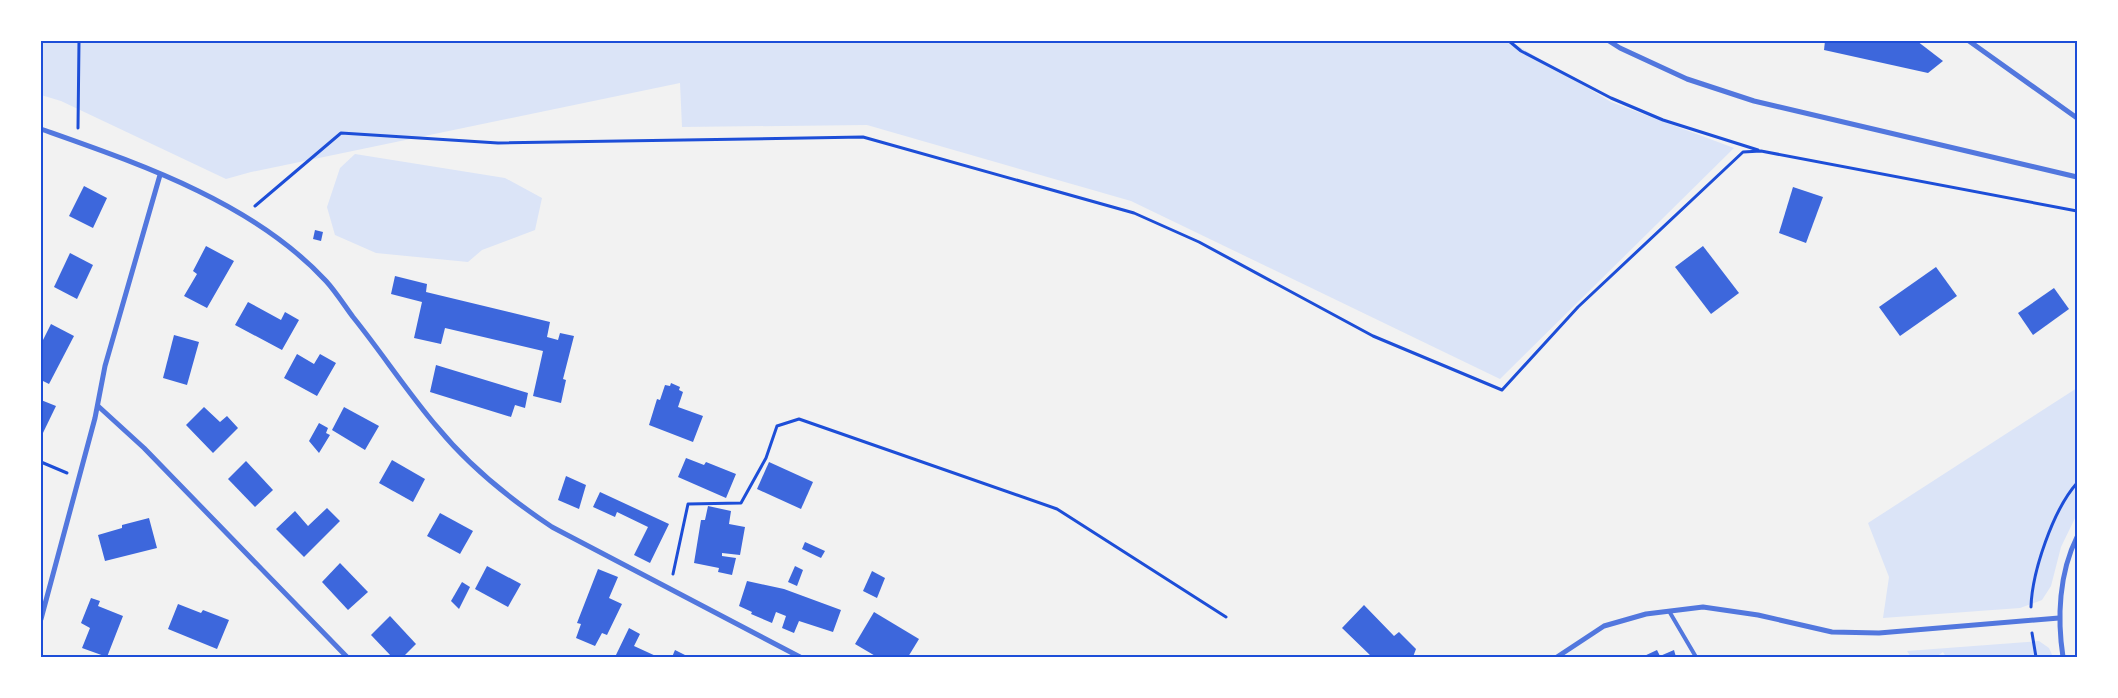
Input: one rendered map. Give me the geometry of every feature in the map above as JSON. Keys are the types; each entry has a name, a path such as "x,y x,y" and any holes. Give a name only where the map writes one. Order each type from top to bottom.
{"street":[{"path":"1609,41 1687,79 1754,101 2077,177"},
{"path":"1969,41 2077,118"},
{"path":"41,128 160,175 234,208 291,248 326,281 437,427 458,451 514,502 552,527 669,590 750,629 800,657"},
{"path":"41,619 98,406 104,366 160,175"},
{"path":"98,406 144,448 347,657"},
{"path":"2063,657 2059,618 2068,556 2077,537"},
{"path":"1557,657 1604,626 1646,614 1703,608 1758,615 1832,632 1879,634 2059,618"}],"lane":[{"path":"1669,611 1696,657"}],"path":[{"path":"71,139 79,126 80,41"},
{"path":"1509,41 1521,51 1611,98 1663,120 1761,151 2077,211"},
{"path":"244,215 341,133 498,143 863,137 1134,213 1199,242 1373,336 1502,390 1578,308 1743,152 1761,151"},
{"path":"669,590 688,504 741,502 766,458 777,426 799,419 1057,509 1226,617"},
{"path":"41,462 79,478"},
{"path":"2036,657 2030,620 2032,591 2047,536 2077,483"}],"shaded area":[{"path":"41,41 1510,41 1611,102 1734,148 1500,379 1131,201 867,125 682,127 680,83 251,172 226,179 61,101 41,95"},
{"path":"355,154 505,178 542,198 535,230 482,250 468,262 376,253 335,235 327,207 340,168"},
{"path":"2077,388 2077,514 2061,547 2051,586 2042,600 2020,608 1883,618 1889,577 1868,523"},
{"path":"2039,641 2049,648 2053,657 1946,657 1943,652 1936,657 1911,657 1907,651"}],"building":[{"path":"1825,41 1917,41 1943,61 1928,73 1824,50"},
{"path":"84,186 107,198 93,228 69,216"},
{"path":"1793,187 1823,197 1806,243 1779,233"},
{"path":"315,230 323,232 321,241 313,239"},
{"path":"206,246 234,261 207,308 184,296 197,274 193,271"},
{"path":"1703,246 1739,293 1711,314 1675,267"},
{"path":"70,253 93,265 77,299 54,287"},
{"path":"1936,267 1957,296 1900,336 1879,307"},
{"path":"395,276 427,284 426,292 550,322 547,337 558,340 560,333 574,336 563,379 566,380 561,403 533,396 543,351 445,328 441,344 414,338 422,302 391,294"},
{"path":"2054,288 2069,309 2033,335 2018,313"},
{"path":"248,302 281,320 285,312 299,320 282,350 235,325"},
{"path":"51,324 74,336 49,384 41,380 41,344"},
{"path":"174,335 199,342 187,385 163,378"},
{"path":"297,354 314,364 320,354 336,363 317,396 284,378"},
{"path":"436,365 528,393 525,408 515,405 511,417 430,392"},
{"path":"671,383 680,387 679,390 683,392 678,407 703,416 693,442 649,425 657,399 660,400 665,385 670,386"},
{"path":"41,400 56,406 41,437"},
{"path":"204,407 220,422 227,416 238,428 213,453 186,425"},
{"path":"344,407 379,426 365,450 332,430"},
{"path":"319,423 328,428 326,433 330,435 319,453 309,441"},
{"path":"686,458 704,465 706,462 736,474 726,498 678,477"},
{"path":"392,460 425,479 413,502 379,483"},
{"path":"246,461 273,490 255,507 228,479"},
{"path":"769,462 813,482 801,509 757,489"},
{"path":"566,476 586,485 579,509 558,500"},
{"path":"600,492 669,524 650,563 634,555 648,527 617,512 615,517 593,507"},
{"path":"708,506 731,511 729,524 745,527 740,555 722,553 722,556 736,558 732,575 718,572 719,568 694,563 701,520 705,520"},
{"path":"327,508 340,521 304,557 276,529 295,511 308,526"},
{"path":"440,513 473,531 460,554 427,536"},
{"path":"149,518 157,548 105,561 98,535 122,528 122,525"},
{"path":"805,542 825,551 821,558 802,549"},
{"path":"340,563 368,592 348,610 322,582"},
{"path":"487,566 521,584 508,607 475,589"},
{"path":"795,566 803,570 797,586 788,582"},
{"path":"598,569 618,577 609,598 622,604 607,635 602,633 595,646 576,638 581,624 577,623"},
{"path":"872,571 885,578 877,598 863,591"},
{"path":"747,581 784,589 841,610 833,632 799,621 794,633 782,628 786,616 776,612 772,623 751,614 752,612 739,606"},
{"path":"462,582 470,587 459,609 451,601"},
{"path":"91,598 100,601 98,606 123,616 107,657 82,648 90,628 81,623"},
{"path":"178,604 201,613 203,610 229,620 217,649 168,629"},
{"path":"1364,605 1394,636 1399,632 1416,649 1413,657 1372,657 1342,628"},
{"path":"874,612 919,639 908,657 877,657 855,644"},
{"path":"390,616 416,644 403,657 392,657 371,635"},
{"path":"629,628 640,634 634,646 658,657 615,657"},
{"path":"675,650 689,657 672,657"},
{"path":"1657,650 1660,656 1674,650 1676,657 1642,657"}]}
